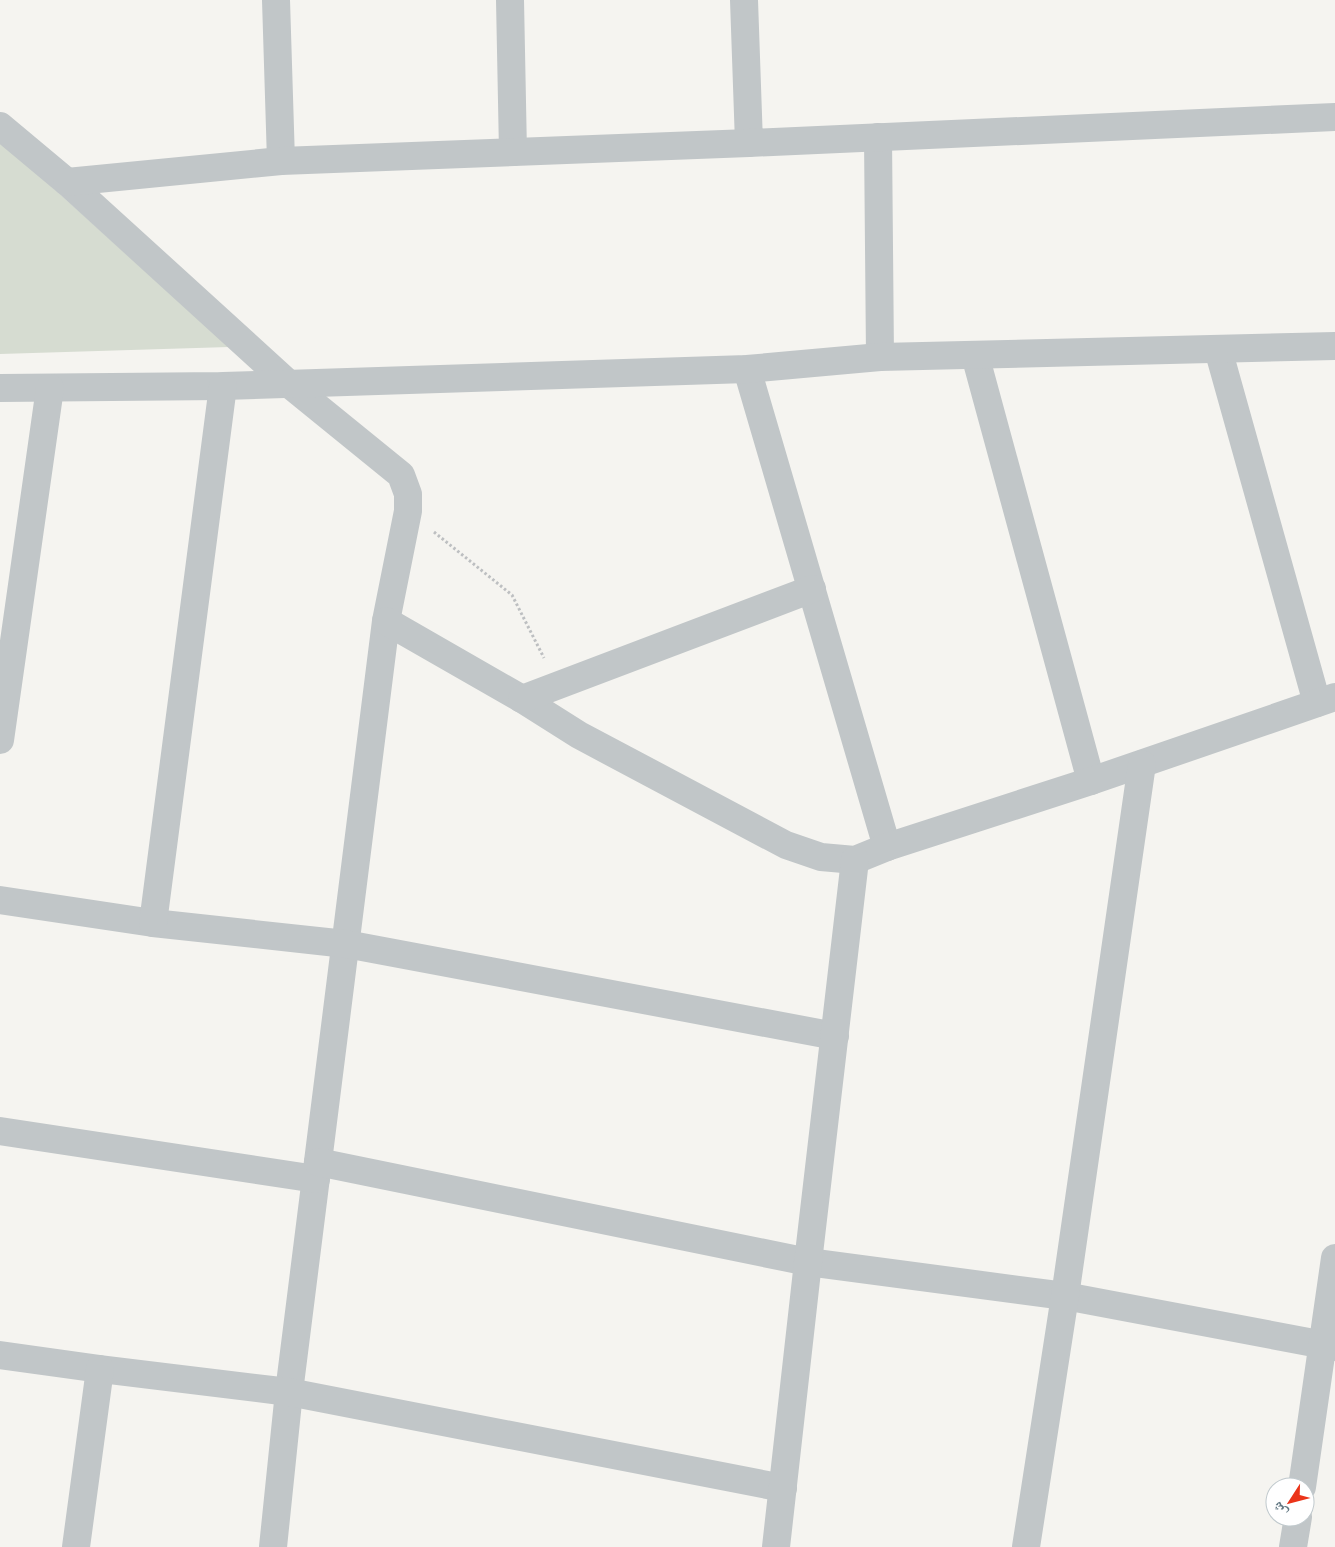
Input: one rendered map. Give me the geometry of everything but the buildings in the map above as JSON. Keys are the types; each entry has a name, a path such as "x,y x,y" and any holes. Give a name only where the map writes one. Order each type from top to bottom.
{"street":[{"path":"276,0 281,161"},
{"path":"510,0 513,152"},
{"path":"744,0 749,143"},
{"path":"67,182 281,161 749,143 1335,117"},
{"path":"0,126 67,182 290,384 401,475 408,494 408,512 386,622 289,1392 273,1547"},
{"path":"878,137 880,357"},
{"path":"0,388 290,384 748,369 880,357 1335,346"},
{"path":"386,622 522,699 578,735 786,845 821,857 856,860 887,847 1142,764 1326,700 1218,349"},
{"path":"975,355 1091,781"},
{"path":"748,369 887,847"},
{"path":"154,923 223,386"},
{"path":"0,740 50,388"},
{"path":"522,699 812,589"},
{"path":"1026,1547 1065,1296 1142,764"},
{"path":"776,1547 856,860"},
{"path":"0,900 154,923 346,944 835,1036"},
{"path":"0,1131 317,1171 808,1262 1065,1296 1328,1346"},
{"path":"1304,1477 1328,1346 1335,1258"},
{"path":"0,1355 289,1392 783,1488"},
{"path":"76,1547 100,1369"},
{"path":"1293,1547 1296,1527"}],"path":[{"path":"408,512 512,595 558,685"}],"shaded area":[{"path":"0,140 229,347 0,354"}]}
